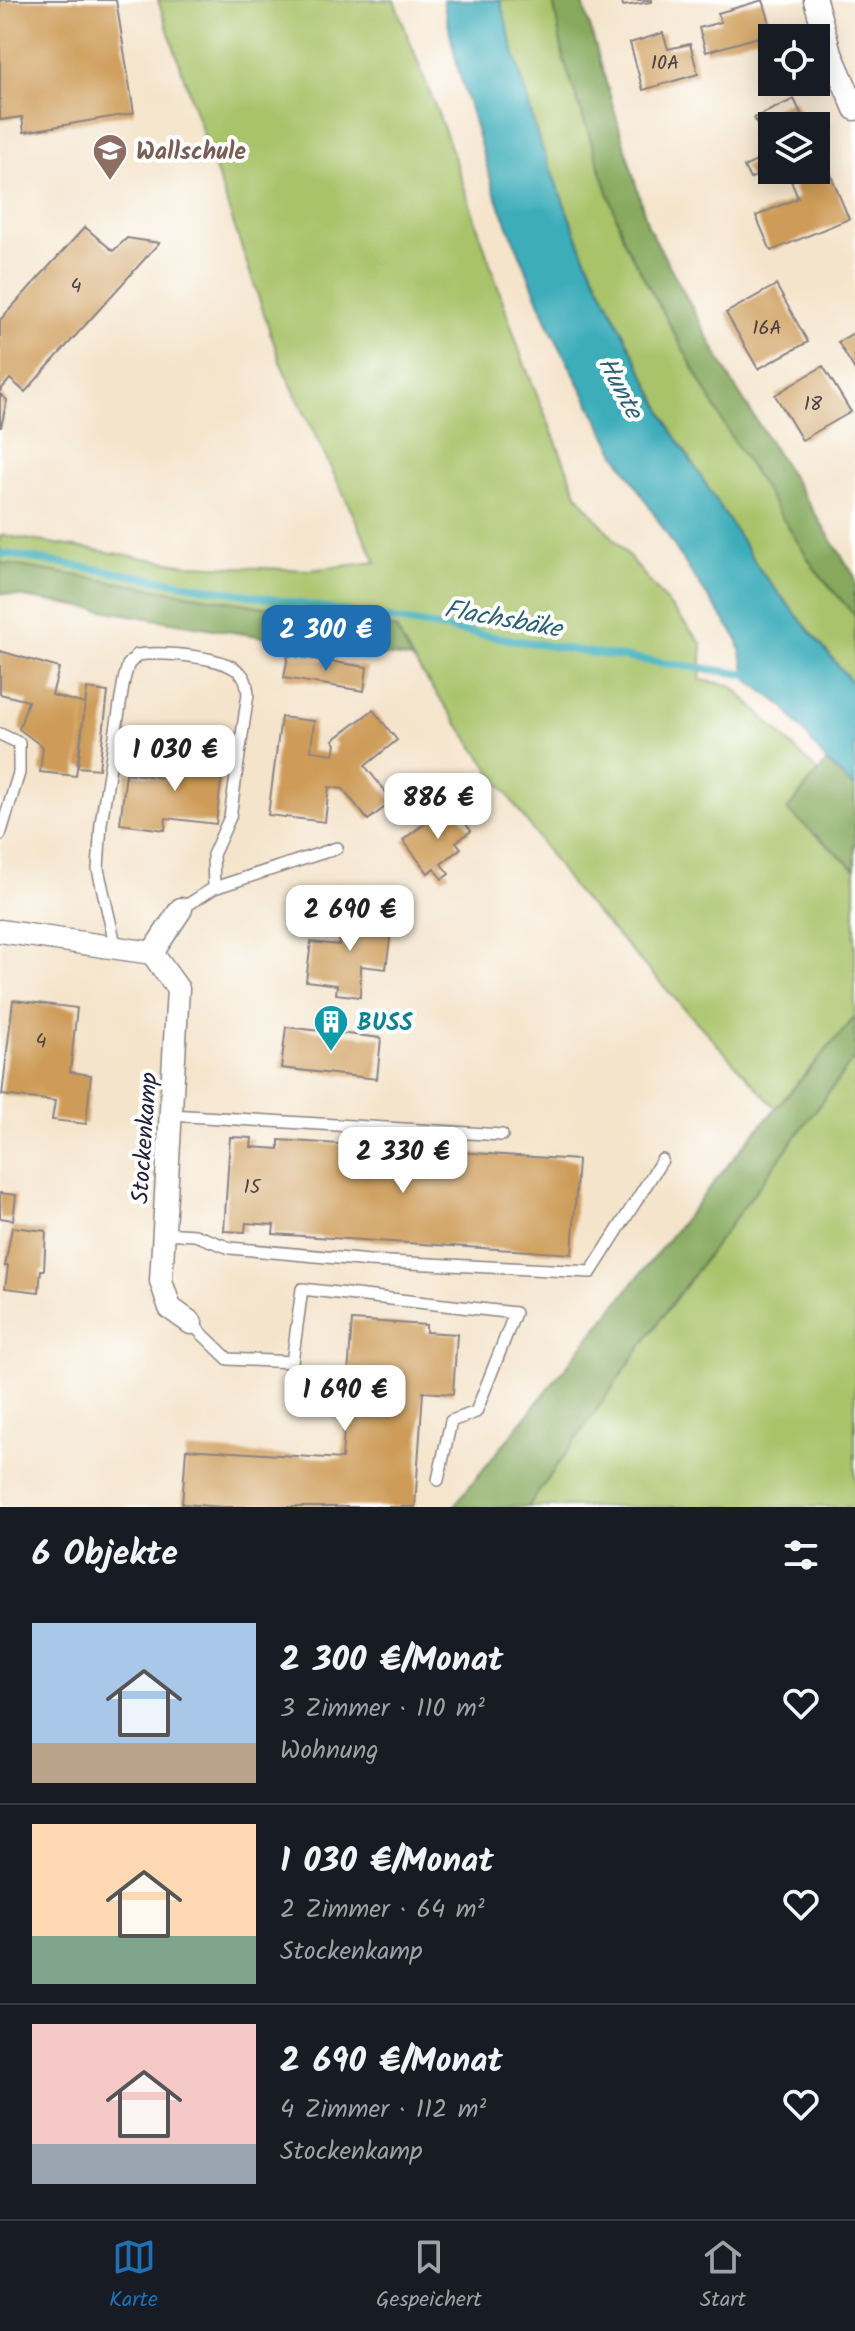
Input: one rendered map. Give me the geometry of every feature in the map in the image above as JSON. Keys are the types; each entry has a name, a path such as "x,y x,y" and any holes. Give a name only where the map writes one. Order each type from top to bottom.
{"street":[{"path":"815,0 829,49 855,109"},
{"path":"0,931 152,953 181,909"},
{"name":"Stockenkamp","path":"152,953 178,989 161,1281 170,1308 191,1323"}],"lane":[{"path":"116,948 98,869 101,823 124,680 128,665 137,655 158,653 212,661 235,668 245,678 248,694 230,817 213,855 214,888"},
{"path":"0,734 19,743 19,773 0,835"},
{"path":"181,909 214,888 337,848"},
{"path":"171,1115 502,1135"},
{"path":"164,1233 195,1235 230,1248 323,1257 591,1272 662,1160"},
{"path":"191,1323 228,1359 292,1362 302,1289 515,1313 476,1412 451,1421 438,1480"}],"green space":[{"path":"158,0 394,0 449,142 522,358 578,496 702,644 700,680 731,685 818,772 788,810 855,869 855,1017 776,1108 574,889 412,659 396,629 0,563 0,535 188,565 310,570 376,562 281,364"},
{"path":"500,0 553,0 564,60 814,568 855,616 855,686 762,573 672,431 584,254 537,135"},
{"path":"553,0 582,0 648,226 732,382 855,577 855,616 814,568 730,435 625,243 564,60"},
{"path":"0,563 396,629 412,659 0,593"},
{"path":"827,762 855,788 855,869 787,810"},
{"path":"855,1017 855,1057 667,1310 528,1507 453,1507 745,1144"},
{"path":"855,1057 855,1507 528,1507 667,1310"}],"water":[{"name":"Hunte","path":"443,0 500,0 537,135 584,254 672,431 762,573 855,686 855,788 827,762 784,707 748,680 737,638 692,574 616,454 551,330 495,194 457,65"}],"building":[{"path":"0,0 116,0 134,113 24,132 22,117 0,120"},
{"path":"622,0 651,0 651,2 623,6"},
{"path":"763,0 770,24 758,24 758,37 706,52 699,28 721,22 718,13"},
{"path":"663,33 668,49 690,44 698,74 643,90 630,43"},
{"path":"794,99 800,112 767,112"},
{"path":"758,160 758,175 750,179 744,167"},
{"path":"830,173 849,219 771,251 756,216 798,198 792,184 830,184"},
{"path":"85,227 113,251 127,238 159,243 25,392 10,379 0,391 0,320"},
{"path":"776,285 808,342 758,369 726,313"},
{"path":"855,332 855,370 838,342"},
{"path":"823,366 851,412 802,440 775,395"},
{"path":"0,394 7,400 1,427 0,427"},
{"path":"0,651 59,668 52,695 85,704 76,776 40,772 43,747 19,729 28,701 0,694"},
{"path":"288,655 367,667 364,691 284,678"},
{"path":"87,689 108,692 99,769 78,767"},
{"path":"373,710 397,740 365,766 393,801 368,820 343,789 329,787 325,822 268,815 281,717 314,721 311,751 334,754 336,744 333,740"},
{"path":"173,749 224,756 216,824 166,818 165,830 120,824 126,773 170,779"},
{"path":"455,809 471,831 456,842 461,848 441,864 449,874 442,879 434,868 428,873 403,840 436,815 440,821"},
{"path":"338,911 366,914 365,921 392,924 386,969 361,966 360,997 336,994 337,985 306,981 311,942 339,945 341,932 336,931"},
{"path":"13,1000 77,1008 70,1072 91,1075 86,1124 52,1120 55,1101 2,1095"},
{"name":"BUSS","path":"286,1027 381,1038 377,1079 281,1068"},
{"path":"230,1137 252,1138 251,1147 279,1149 279,1140 578,1160 572,1254 273,1234 274,1225 246,1223 245,1232 224,1231"},
{"path":"0,1193 16,1195 13,1220 0,1218"},
{"path":"12,1227 46,1231 44,1270 41,1270 39,1292 5,1288 8,1266 5,1266"},
{"path":"352,1320 426,1325 426,1332 457,1334 453,1394 423,1392 415,1507 223,1507 182,1504 186,1449 342,1459"}],"waterway":[{"name":"Flachsbäke","path":"0,553 585,652 757,676"}],"place":[{"name":"Wallschule","path":"110,182"},
{"name":"BUSS","path":"331,1053"}]}
